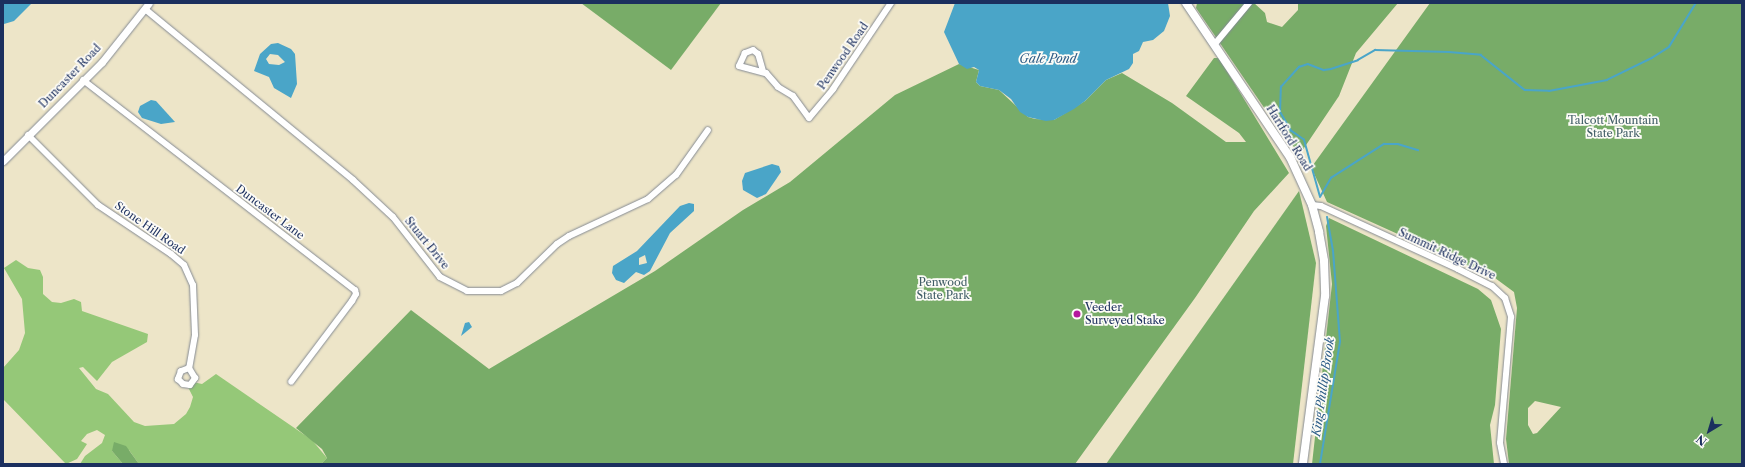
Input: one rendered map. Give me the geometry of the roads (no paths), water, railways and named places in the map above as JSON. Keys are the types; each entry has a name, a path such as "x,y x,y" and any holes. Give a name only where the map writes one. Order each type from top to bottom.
{"main road":[{"name":"Hartford Road","path":"1188,5 1290,157 1312,205 1322,247 1325,296 1303,464"}],"street":[{"name":"Penwood Road","path":"763,71 778,87 793,96 809,118 832,90 891,3"},
{"path":"1214,45 1249,3"},
{"name":"Duncaster Road","path":"3,161 102,62 147,6"},
{"name":"Stuart Drive","path":"147,6 354,181 393,217 440,277 467,291 501,291 517,283 557,244 569,236 648,199 676,175 708,130"},
{"name":"Duncaster Lane","path":"83,80 355,290 356,294 352,301 291,382"},
{"name":"Stone Hill Road","path":"28,135 98,205 171,254 184,265 193,285 194,298 195,345 189,368"},
{"name":"Summit Ridge Drive","path":"1312,205 1321,206 1492,286 1505,298 1511,317 1500,444 1504,464"}],"water":[{"path":"3,3 32,3 14,21 4,24"},
{"name":"Gale Pond","path":"955,3 1168,3 1170,16 1164,31 1153,40 1143,42 1139,51 1133,54 1133,63 1129,69 1106,80 1085,101 1074,109 1054,120 1046,121 1028,117 1020,112 1011,99 999,90 980,86 976,82 979,70 974,67 967,69 959,64 944,32"},
{"path":"278,43 291,49 295,54 297,84 291,98 274,88 269,77 254,71 260,54 271,44","holes":["270,54 278,55 285,62 279,65 269,64 266,59"]},
{"path":"151,100 156,101 175,122 161,124 142,118 138,112 140,106"},
{"path":"772,164 779,166 781,172 766,194 757,198 743,190 742,181 745,173"},
{"path":"689,203 694,204 694,211 670,233 650,271 644,275 636,272 624,283 616,280 612,273 613,266 637,251 680,206","holes":["645,255 647,263 639,265 639,258"]},
{"path":"469,322 472,327 461,336 465,323"}],"waterway":[{"name":"King Phillip Brook","path":"1320,197 1304,140 1291,131 1280,112 1281,87 1299,67 1308,64 1324,70 1331,69 1358,60 1375,50 1449,52 1481,55 1525,90 1549,91 1607,80 1652,58 1669,47 1696,3"},
{"path":"1320,197 1331,178 1384,144 1398,144 1418,150"},
{"name":"King Phillip Brook","path":"1320,464 1340,342 1333,251 1327,218"}],"place":[{"name":"Veeder Surveyed Stake","path":"1077,314"}],"park label":[{"name":"Talcott Mountain State Park","path":"1613,127"},
{"name":"Penwood State Park","path":"943,289"}]}
